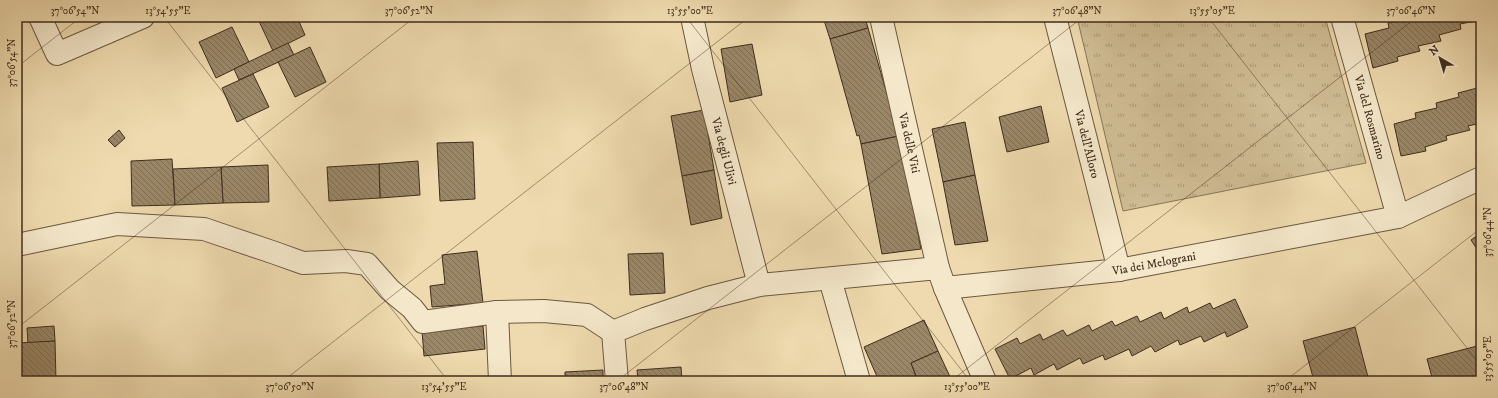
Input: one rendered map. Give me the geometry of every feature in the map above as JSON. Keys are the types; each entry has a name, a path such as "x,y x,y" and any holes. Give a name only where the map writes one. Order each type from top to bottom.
{"street":[{"path":"40,17 57,54 143,17"},
{"name":"Via degli Ulivi","path":"692,17 703,69 759,285"},
{"name":"Via delle Viti","path":"881,17 942,278 985,381"},
{"name":"Via dell'Alloro","path":"1055,17 1118,270"},
{"name":"Via del Rosmarino","path":"1342,17 1398,217"},
{"name":"Via dei Melograni","path":"613,332 644,319 708,298 759,285 830,279 942,278 1118,270 1398,217 1481,178"},
{"path":"17,245 117,224 204,230 275,252 304,263 346,261 367,264 390,290 412,308 423,322 497,312 544,311 586,315 613,332 617,381"},
{"path":"830,279 859,381"},
{"path":"497,312 500,381"}],"green space":[{"path":"1077,17 1325,17 1366,163 1123,211"}],"building":[{"path":"257,17 297,17 305,35 273,51"},
{"path":"823,17 865,17 868,28 830,39"},
{"path":"1410,17 1481,17 1481,20 1460,24 1461,29 1439,35 1441,41 1418,46 1420,51 1397,57 1398,61 1373,68 1365,34 1389,28 1388,23"},
{"path":"232,27 249,62 216,78 199,42"},
{"path":"868,28 899,136 861,144 859,135 857,136 830,39"},
{"path":"288,43 294,55 239,80 234,69"},
{"path":"752,44 762,95 730,102 721,49"},
{"path":"310,47 326,82 295,97 278,62"},
{"path":"253,74 269,107 237,122 222,88"},
{"path":"1481,87 1481,123 1468,126 1470,130 1446,136 1447,140 1425,147 1426,151 1401,156 1394,124 1416,118 1415,113 1437,108 1436,103 1459,97 1458,93"},
{"path":"1041,106 1049,142 1007,152 999,117"},
{"path":"704,110 714,170 682,176 671,116"},
{"path":"965,122 975,175 943,182 932,129"},
{"path":"119,130 125,138 115,147 108,140"},
{"path":"899,136 921,249 882,254 861,144"},
{"path":"473,142 475,199 440,201 437,143"},
{"path":"172,159 175,205 132,206 131,161"},
{"path":"418,161 420,195 380,198 379,164"},
{"path":"379,164 380,198 329,201 327,167"},
{"path":"268,165 269,202 223,203 221,167"},
{"path":"221,167 223,203 175,205 173,169"},
{"path":"714,170 722,218 691,225 682,176"},
{"path":"975,175 988,241 955,245 943,182"},
{"path":"1481,233 1481,255 1471,240"},
{"path":"477,251 483,303 432,307 430,286 445,284 442,255"},
{"path":"663,253 665,293 630,295 628,254"},
{"path":"1235,299 1248,327 1227,337 1225,332 1204,342 1201,336 1180,345 1178,340 1155,352 1151,346 1132,356 1129,349 1105,360 1103,355 1083,364 1080,358 1057,370 1054,364 1034,375 1031,368 1010,379 995,349 1017,338 1020,344 1040,334 1043,340 1063,330 1067,336 1089,325 1092,331 1112,321 1115,326 1137,316 1140,322 1161,312 1164,319 1187,307 1189,313 1210,303 1213,309"},
{"path":"924,320 938,351 911,363 918,381 879,381 864,347"},
{"path":"54,326 55,341 28,343 27,328"},
{"path":"483,326 485,349 424,356 422,331"},
{"path":"1355,327 1369,381 1314,381 1303,341"},
{"path":"55,341 56,381 17,381 17,343"},
{"path":"1481,345 1481,381 1433,381 1427,359"},
{"path":"938,351 952,381 918,381 911,363"},
{"path":"681,367 682,381 638,381 637,370"},
{"path":"603,370 603,381 565,381 565,372"}]}
